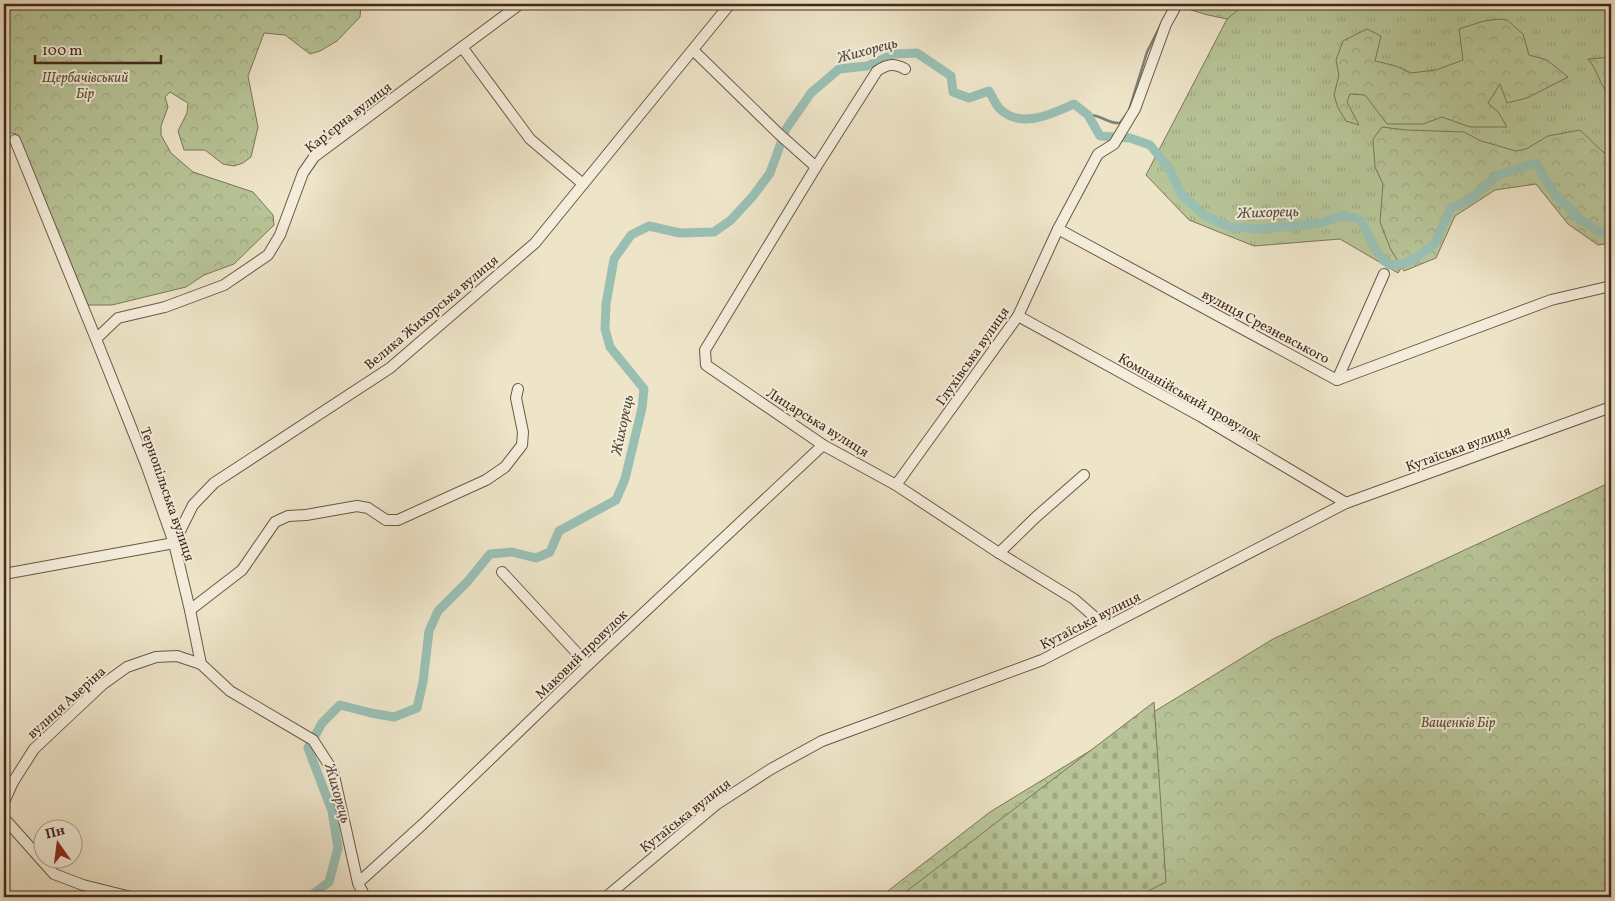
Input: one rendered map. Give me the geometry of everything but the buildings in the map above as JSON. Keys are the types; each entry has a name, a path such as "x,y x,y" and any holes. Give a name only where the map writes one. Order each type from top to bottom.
{"street":[{"name":"Кар’єрна вулиця","path":"96,339 118,318 165,307 224,285 268,255 280,235 303,173 314,157 520,4"},
{"name":"Велика Жихорська вулиця","path":"174,543 193,505 214,483 390,368 535,243 730,4"},
{"name":"Глухівська вулиця","path":"896,485 1018,316 1058,229 1098,154 1114,144 1135,109 1166,24 1177,4"},
{"path":"462,47 530,139 583,184"},
{"path":"693,50 816,167"},
{"name":"Лицарська вулиця","path":"905,69 898,65 886,65 876,71 705,350 706,365 823,445 896,485 999,554 1074,598 1106,627"},
{"name":"Тернопільська вулиця","path":"15,140 96,339 174,543 201,664"},
{"name":"вулиця Срезневського","path":"1058,229 1337,380 1551,300 1611,286"},
{"path":"1337,380 1384,274"},
{"name":"Компанійський провулок","path":"1018,316 1200,416 1346,503"},
{"path":"190,610 242,570 275,522 288,516 306,515 357,506 368,508 386,520 398,520 486,480 505,467 522,445 523,432 516,398 518,389"},
{"name":"Кутаїська вулиця","path":"606,897 717,804 771,769 822,741 1042,660 1346,503 1611,407"},
{"name":"Маковий провулок","path":"358,883 423,824 823,445"},
{"path":"999,554 1036,517 1084,475"},
{"path":"4,574 174,543"},
{"path":"502,572 588,666"},
{"name":"вулиця Аверіна","path":"4,802 13,782 34,749 102,684 127,667 156,657 176,656 201,664"},
{"path":"201,664 230,691 313,740 333,771 358,883 365,897"},
{"path":"4,818 54,874 82,885 130,897"}],"green space":[{"name":"Щербачівський Бір","path":"4,4 361,4 360,17 337,41 320,51 310,54 285,35 264,33 248,76 258,127 251,157 243,163 234,166 223,164 205,150 184,150 178,131 187,113 188,103 170,92 165,97 168,107 161,126 161,135 171,153 193,172 253,192 273,215 274,225 234,264 204,275 186,287 112,305 88,305 16,134 4,131"},
{"path":"1188,4 1242,4 1227,19 1191,10"},
{"path":"1228,4 1611,4 1611,175 1473,162 1398,273 1340,239 1254,246 1189,220 1146,175 1227,19"},
{"path":"1507,20 1523,34 1529,55 1547,60 1568,77 1527,98 1507,103 1500,84 1488,103 1499,113 1507,127 1470,127 1442,117 1423,124 1387,124 1365,95 1350,94 1347,102 1359,125 1346,121 1338,108 1334,95 1339,75 1336,60 1343,41 1367,29 1381,36 1375,61 1396,66 1411,73 1436,70 1463,60 1459,29 1484,21"},
{"path":"1611,57 1611,96 1607,93 1588,59"},
{"path":"1382,127 1406,130 1464,132 1481,141 1516,151 1526,149 1548,136 1580,130 1611,158 1611,243 1598,245 1568,224 1536,184 1495,190 1455,216 1436,258 1404,271 1390,248 1380,222 1383,184 1375,167 1373,139"},
{"name":"Ващенків Бір","path":"1611,482 1611,897 880,897 990,812 1273,639"},
{"path":"1154,702 1166,882 1136,897 899,897"}],"waterway":[{"path":"1129,110 1147,52 1162,22"},
{"name":"Жихорець","path":"316,734 322,723 340,705 394,717 417,708 423,682 429,631 438,611 468,581 490,554 512,552 536,558 550,552 559,531 616,500 625,479 642,408 644,389 610,347 605,329 606,304 614,259 631,235 649,226 680,233 714,232 731,220 753,196 770,173 786,129 811,93 839,69 867,66 894,54 917,53 951,76 953,92 969,98 989,91 999,108 1007,115 1016,118 1036,118 1074,104 1088,115 1100,136 1130,138 1150,145 1169,168 1181,194 1205,216 1231,227 1263,229 1321,223 1344,215 1361,220 1373,245 1383,260 1390,265 1403,264 1414,259 1434,244 1451,208 1469,200 1498,175 1536,163 1554,193 1580,219 1605,235 1611,234"},
{"path":"1088,115 1097,116 1115,123 1120,123 1126,115"},
{"name":"Жихорець","path":"309,746 308,748 332,811 338,848 329,882 309,897"}]}
